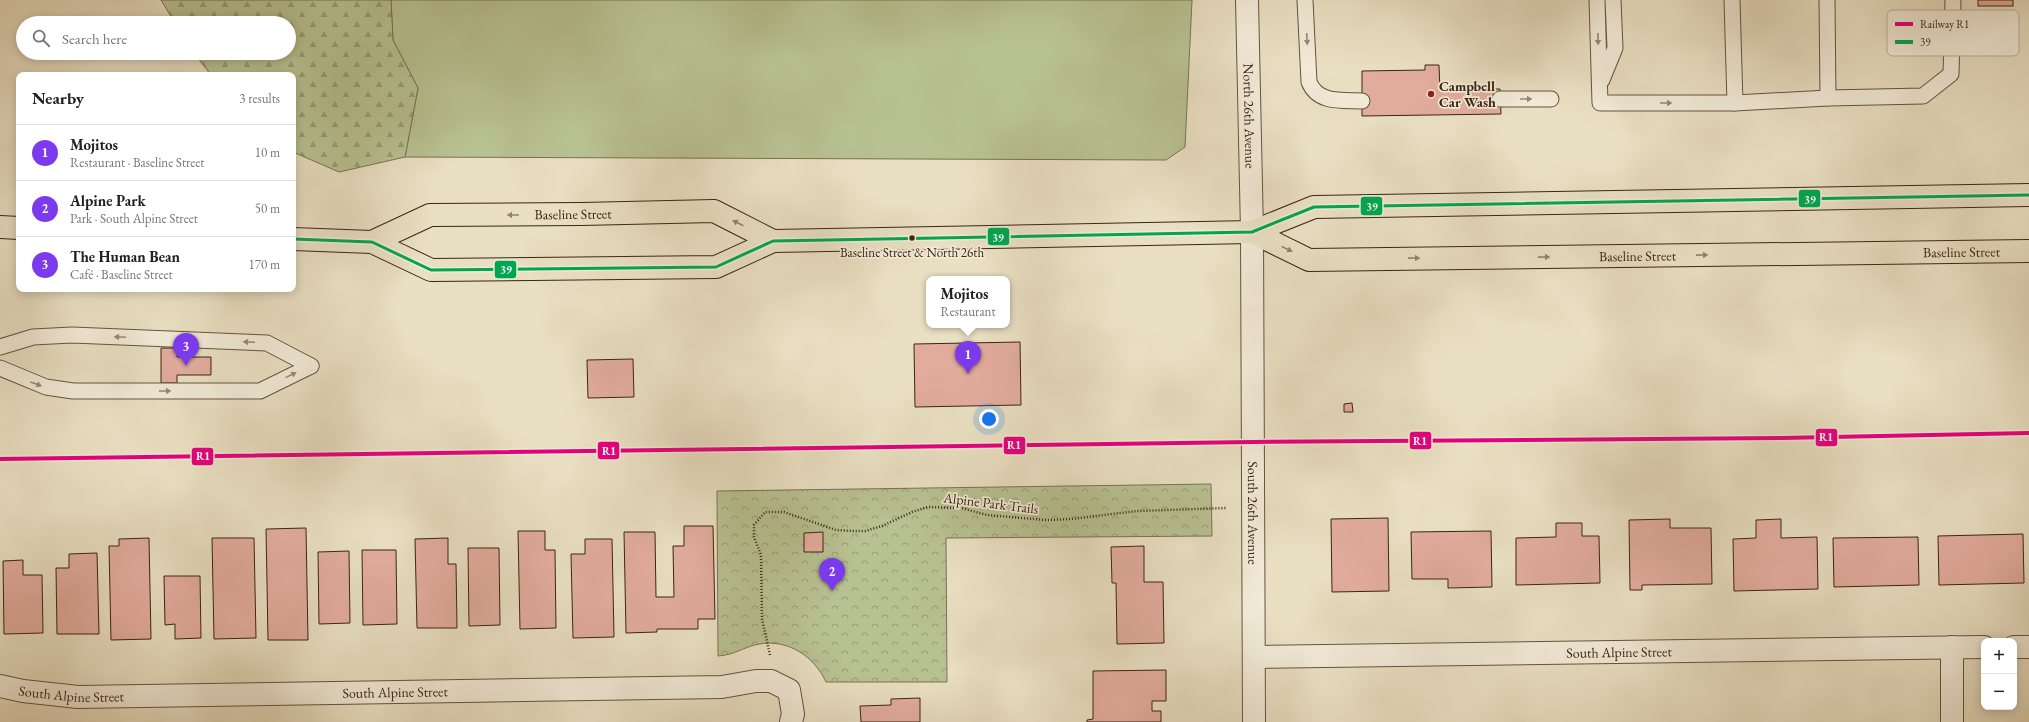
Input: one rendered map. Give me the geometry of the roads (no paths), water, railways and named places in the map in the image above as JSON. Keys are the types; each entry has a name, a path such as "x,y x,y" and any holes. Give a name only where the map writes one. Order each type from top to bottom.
{"highway":[{"name":"Baseline Street","path":"296,239 372,242 431,270 716,267 773,241 1252,232 1314,207 2029,195"},
{"name":"Baseline Street","path":"372,242 430,215 714,211 773,241"},
{"path":"0,227 16,228"},
{"name":"Baseline Street","path":"1252,232 1309,260 2029,251"}],"street":[{"name":"North 26th Avenue","path":"1247,0 1252,232"},
{"name":"South 26th Avenue","path":"1252,232 1254,722"},
{"path":"1952,647 1952,722"},
{"name":"South Alpine Street","path":"1254,656 1981,647"},
{"path":"2017,647 2029,647"},
{"name":"South Alpine Street","path":"0,686 23,691 78,697 722,687 756,681 780,686 793,714 791,722"}],"lane":[{"path":"1304,0 1309,82 1311,88 1320,97 1326,99 1362,101"},
{"path":"1597,0 1600,103 1735,103 1828,98 1922,96 1951,74 1951,56"},
{"path":"1599,88 1615,48 1613,0"},
{"path":"1732,0 1735,103"},
{"path":"1827,0 1828,98"},
{"path":"1953,0 1953,10"},
{"path":"1500,99 1551,99"},
{"path":"0,346 33,337 72,335 267,343 311,366 260,391 73,391 46,387 0,368"}],"rail line":[{"name":"R1","path":"0,459 1253,442 1782,438 2029,433"}],"place":[{"name":"Campbell Car Wash","path":"1431,94"},
{"name":"Baseline Street & North 26th","path":"912,238"},
{"name":"The Human Bean","path":"186,366"},
{"name":"Mojitos","path":"968,374"},
{"name":"Alpine Park","path":"832,591"}]}
